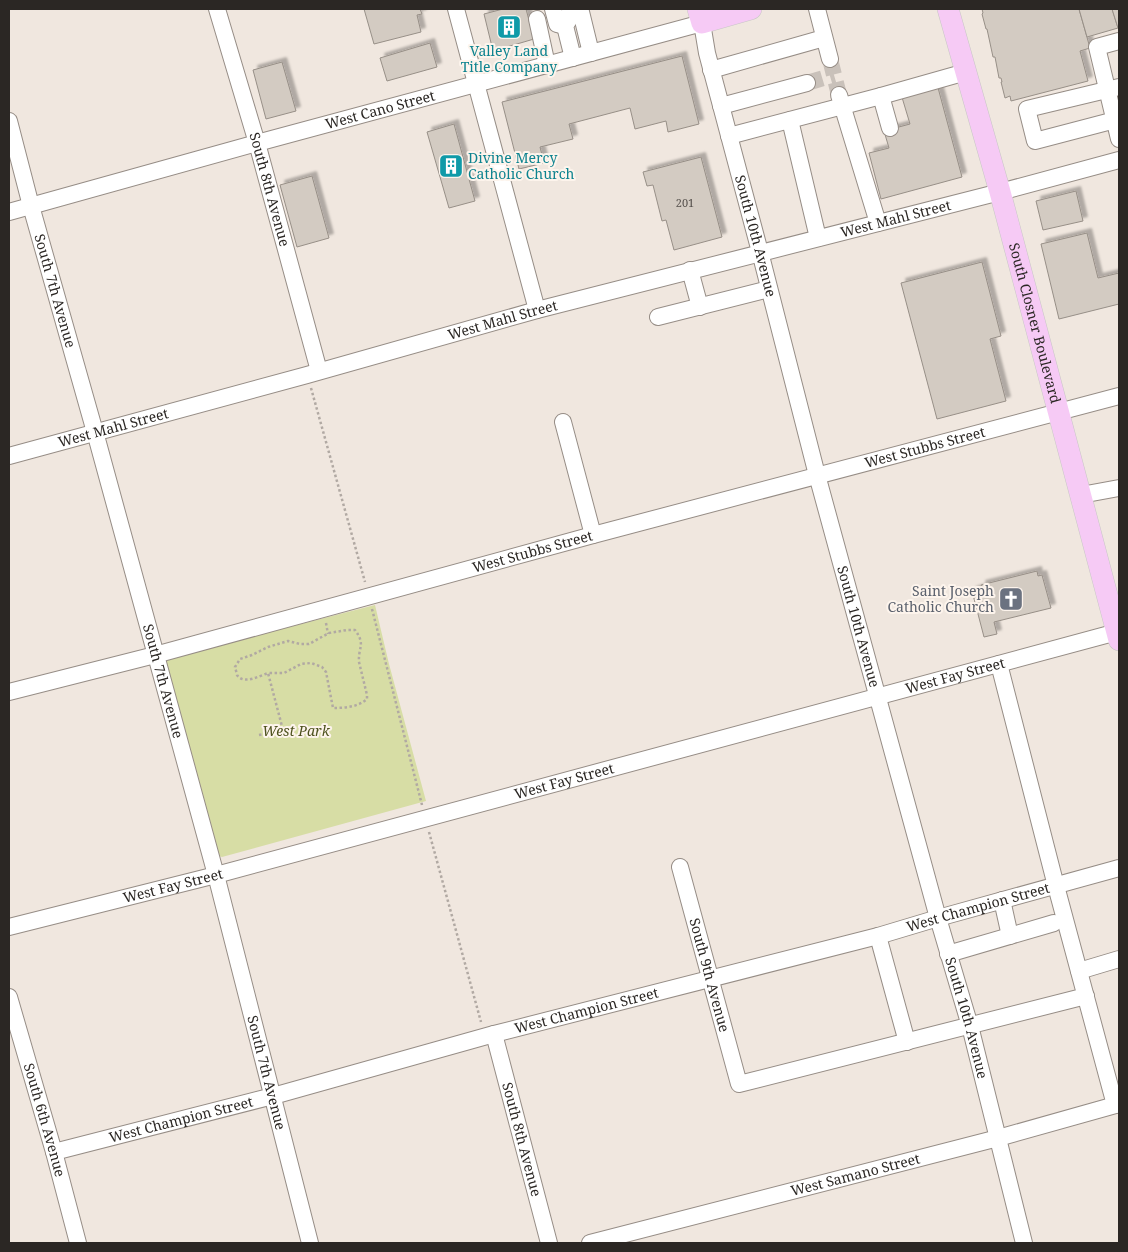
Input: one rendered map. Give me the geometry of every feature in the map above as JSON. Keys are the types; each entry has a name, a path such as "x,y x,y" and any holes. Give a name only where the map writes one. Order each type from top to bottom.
{"main road":[{"name":"West Cano Street","path":"700,16 751,9"},
{"name":"South Closner Boulevard","path":"948,9 1000,192 1118,636"}],"street":[{"name":"South 8th Avenue","path":"217,9 257,143 319,371"},
{"path":"456,9 537,310"},
{"path":"816,9 830,59"},
{"path":"560,16 591,53"},
{"path":"560,16 573,58"},
{"path":"548,65 560,16"},
{"name":"West Cano Street","path":"9,212 591,53 700,16"},
{"name":"South 10th Avenue","path":"700,16 711,70 817,475 938,918 970,1026 1024,1243"},
{"path":"711,70 824,38"},
{"path":"1119,41 1097,46 1113,88 1119,139"},
{"path":"729,136 790,120 841,100 881,96 966,72"},
{"path":"721,106 807,83"},
{"path":"1113,88 1027,109 1035,141 1117,120"},
{"path":"881,96 890,128"},
{"path":"841,100 878,223"},
{"name":"South 7th Avenue","path":"9,120 31,206 216,875 274,1096 310,1243"},
{"path":"790,120 818,238"},
{"name":"West Mahl Street","path":"9,456 537,310 1119,160"},
{"path":"690,270 700,307"},
{"path":"658,317 769,289"},
{"name":"West Stubbs Street","path":"9,692 155,655 593,534 1119,396"},
{"path":"563,422 593,534"},
{"path":"1081,495 1119,488"},
{"name":"West Fay Street","path":"9,927 216,875 999,664 1118,636"},
{"path":"999,664 1056,886 1101,966 1086,996 1117,1104"},
{"name":"South 9th Avenue","path":"680,867 739,1084 908,1042"},
{"name":"West Champion Street","path":"54,1152 274,1096 494,1034 878,936 1119,868"},
{"path":"1002,900 1010,936"},
{"path":"948,954 1054,923"},
{"path":"878,936 908,1042 1086,996"},
{"name":"South 6th Avenue","path":"9,997 78,1243"},
{"name":"South 8th Avenue","path":"494,1034 550,1243"},
{"name":"West Samano Street","path":"590,1243 998,1138 1117,1104"}],"path":[{"path":"311,388 364,580"},
{"path":"372,609 421,801"},
{"path":"325,621 328,634"},
{"path":"355,630 360,637 362,646 358,656 367,699 344,708 333,708 326,672 322,667 311,663 302,664 284,673 268,673 248,680 242,679 237,675 235,667 240,659 268,647 288,641 308,644 328,634 355,630"},
{"path":"259,735 283,730 268,673"},
{"path":"429,832 480,1020"}],"green space":[{"name":"West Park","path":"375,605 426,801 222,857 219,856 166,663 168,659"}],"building":[{"path":"364,9 420,9 422,14 417,15 421,32 374,44"},
{"name":"Valley Land Title Company","path":"503,9 526,9 534,39 493,51 484,14"},
{"path":"982,9 1079,9 1090,48 1080,51 1088,81 1011,101 1010,96 1005,98"},
{"path":"1079,9 1112,9 1118,28 1087,37"},
{"path":"1112,9 1119,9 1119,28 1118,28"},
{"path":"430,43 437,67 387,81 380,58"},
{"path":"682,56 699,124 668,132 666,121 635,129 630,108 569,124 573,139 540,147 544,163 519,169 502,102"},
{"path":"282,62 296,111 266,119 253,70"},
{"path":"937,84 962,177 881,199 869,153 889,148 884,131 910,124 901,94"},
{"name":"Divine Mercy Catholic Church","path":"454,124 475,201 449,208 427,132"},
{"path":"701,157 722,237 674,250 666,220 662,221 653,185 647,186 643,172"},
{"path":"312,176 329,238 297,247 280,185"},
{"path":"1076,191 1083,221 1043,230 1036,201"},
{"path":"1087,233 1098,278 1119,273 1119,304 1059,319 1041,244"},
{"path":"982,262 1001,336 990,339 1006,401 937,419 901,283"},
{"name":"Saint Joseph Catholic Church","path":"1037,571 1038,576 1042,575 1051,608 994,622 997,634 984,637 972,591 982,588 981,585"}],"tunnel":[{"path":"830,59 839,95"},
{"path":"807,83 834,75"}],"place":[{"name":"Valley Land Title Company","path":"509,27"},
{"name":"Divine Mercy Catholic Church","path":"451,166"},
{"name":"Saint Joseph Catholic Church","path":"1011,599"}]}
